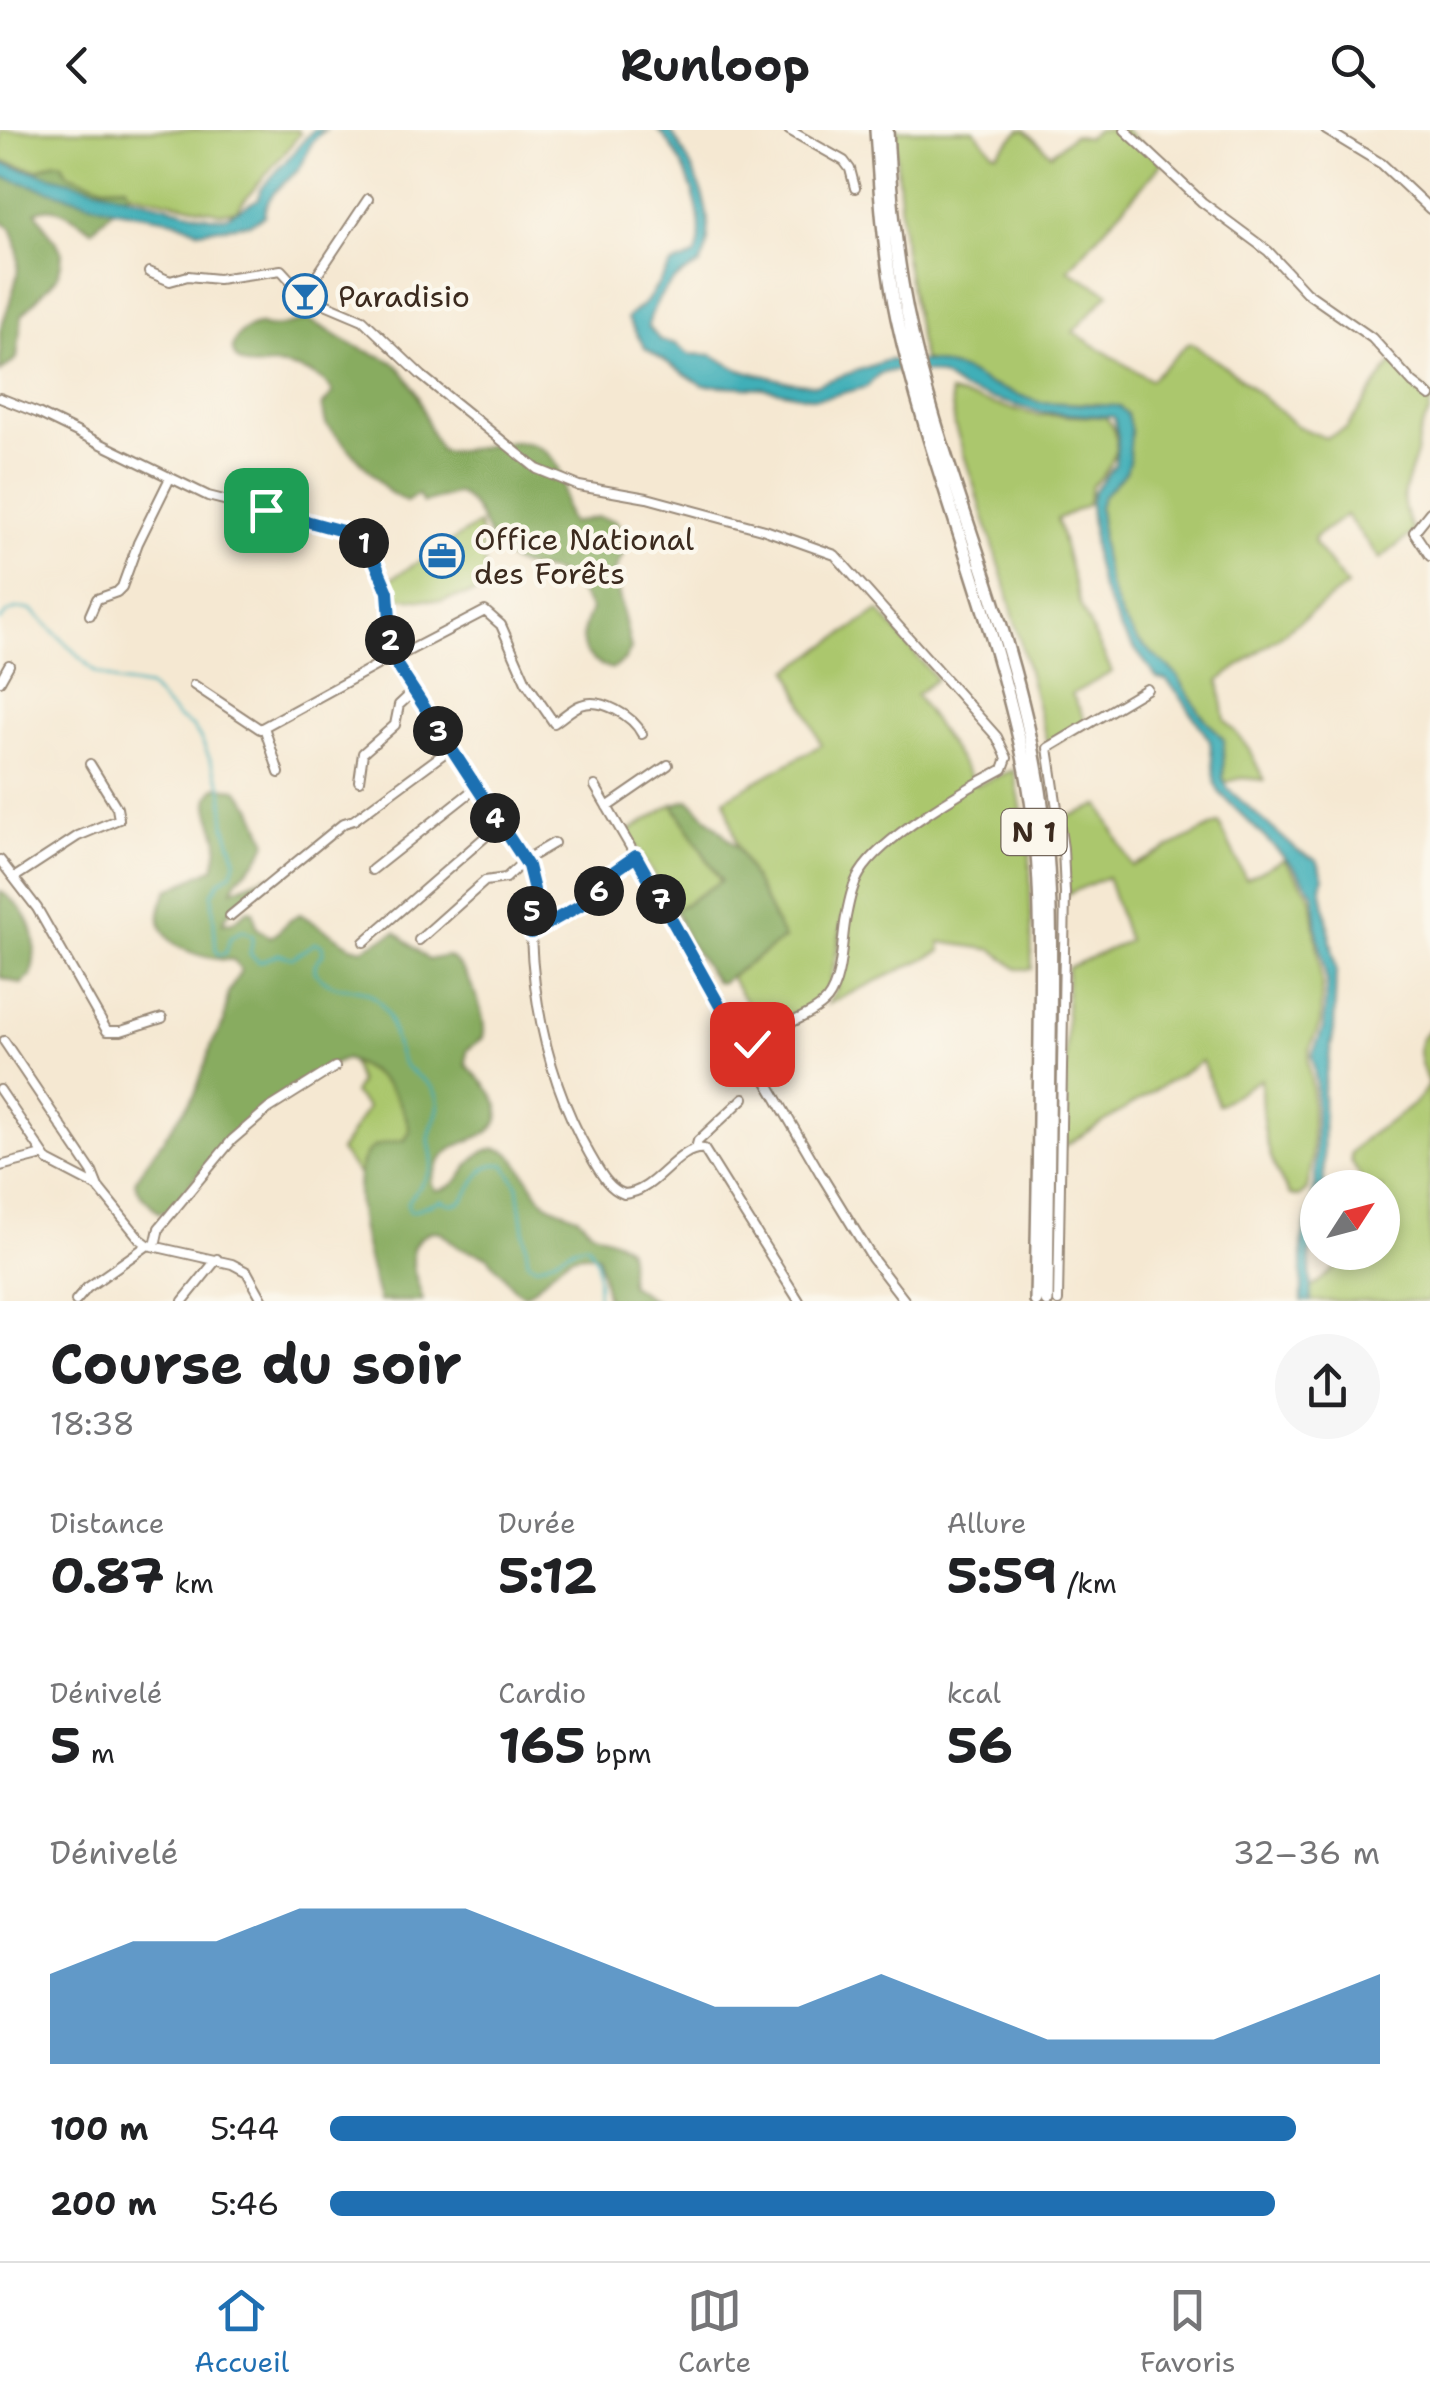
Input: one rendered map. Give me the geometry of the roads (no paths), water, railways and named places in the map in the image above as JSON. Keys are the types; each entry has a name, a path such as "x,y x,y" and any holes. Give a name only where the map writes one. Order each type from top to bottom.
{"highway":[{"name":"N 1","path":"876,130 887,257 918,380 990,626 1027,776 1038,855 1041,940 1036,1301"},
{"name":"N 1","path":"887,130 898,258 912,353"},
{"name":"N 1","path":"918,380 1008,648 1038,778 1048,854 1052,939 1047,1301"}],"street":[{"path":"789,130 844,161 855,188"},
{"path":"1124,130 1202,202 1276,258 1306,292 1372,338 1430,396"},
{"path":"1326,130 1382,164 1430,208"},
{"path":"304,295 368,199"},
{"path":"150,272 170,281 188,276 218,279 284,272 304,295 363,320 436,388 553,478 647,498 834,554 1005,749 1003,769 971,785 868,862 852,888 835,981 828,998 760,1036 748,1048"},
{"path":"0,398 222,500 285,514 359,538 377,563 388,592 393,658 524,860 534,890 531,933 546,1053 573,1122 608,1184 624,1194 642,1190 696,1148 698,1141 744,1098"},
{"path":"90,614 97,599 122,587 138,542 170,478"},
{"path":"1430,512 1414,532 1430,556"},
{"path":"194,685 255,728 264,727 485,612 496,618 506,633 526,682 554,723 583,704 598,704 630,718 642,734"},
{"path":"0,681 9,665"},
{"path":"1058,1301 1065,893 1063,848 1048,748 1147,689"},
{"path":"359,781 363,753 395,726 399,705 414,691"},
{"path":"264,727 279,773"},
{"path":"230,916 344,824 450,750"},
{"path":"15,878 78,836 119,819 118,808 90,764"},
{"path":"607,807 668,765"},
{"path":"595,786 740,1042 748,1048 872,1258 905,1301"},
{"path":"372,870 476,787"},
{"path":"364,942 500,824"},
{"path":"419,940 485,881 506,878 524,860 554,843"},
{"path":"531,933 597,896 600,881 636,856"},
{"path":"0,860 37,908 107,1031 121,1032 162,1018"},
{"path":"4,1041 92,1172 98,1187 133,1233 151,1245 217,1260 247,1272 262,1301"},
{"path":"76,1301 97,1280 151,1245 159,1228 232,1140 268,1109 335,1068"},
{"path":"0,1090 43,1155 61,1169 98,1187"},
{"path":"696,1148 708,1154 799,1301"},
{"path":"0,1166 43,1155"},
{"path":"183,1301 217,1260"}],"water":[{"path":"313,130 325,130 313,141 298,170 272,196 264,216 249,224 199,231 174,220 115,210 0,176 0,163 211,217 225,217 258,199 261,189"},
{"path":"658,130 670,130 688,161 703,196 708,231 700,265 673,281 655,306 648,326 660,340 676,344 689,354 712,355 738,369 790,382 815,385 888,360 931,362 965,371 1038,402 1119,406 1127,414 1131,431 1126,472 1103,496 1099,506 1109,585 1122,618 1137,640 1177,675 1200,713 1224,740 1223,779 1229,790 1298,851 1317,860 1324,877 1321,885 1336,970 1334,1030 1323,1090 1324,1170 1315,1170 1316,1082 1312,1056 1323,1028 1327,983 1314,894 1293,866 1219,792 1210,741 1178,693 1166,680 1157,678 1122,632 1101,587 1090,505 1093,492 1115,465 1118,437 1114,417 1039,412 962,390 930,373 896,370 879,374 867,387 827,397 702,385 645,348 627,318 647,301 671,265 695,256 699,242 700,226 692,190 668,141"},
{"path":"1302,1270 1310,1270 1311,1301 1302,1301"}],"waterway":[{"path":"0,621 14,610 33,611 95,672 118,682 149,687 178,718 192,726 222,787 225,826 236,859 232,872 212,894 216,951 219,955 226,953 230,938 242,930 253,936 250,954 259,962 279,954 292,958 315,943 322,945 323,954 315,964 315,972 330,984 364,992 378,1001 387,1015 403,1063 429,1084 437,1096 438,1109 429,1141 431,1167 407,1203 410,1212 441,1200 460,1202 484,1169 505,1165 518,1186 528,1261 535,1266 542,1264 587,1244 597,1261 598,1301"}],"place":[{"name":"Paradisio","path":"305,296"},
{"name":"Office National des Forêts","path":"442,556"}]}
